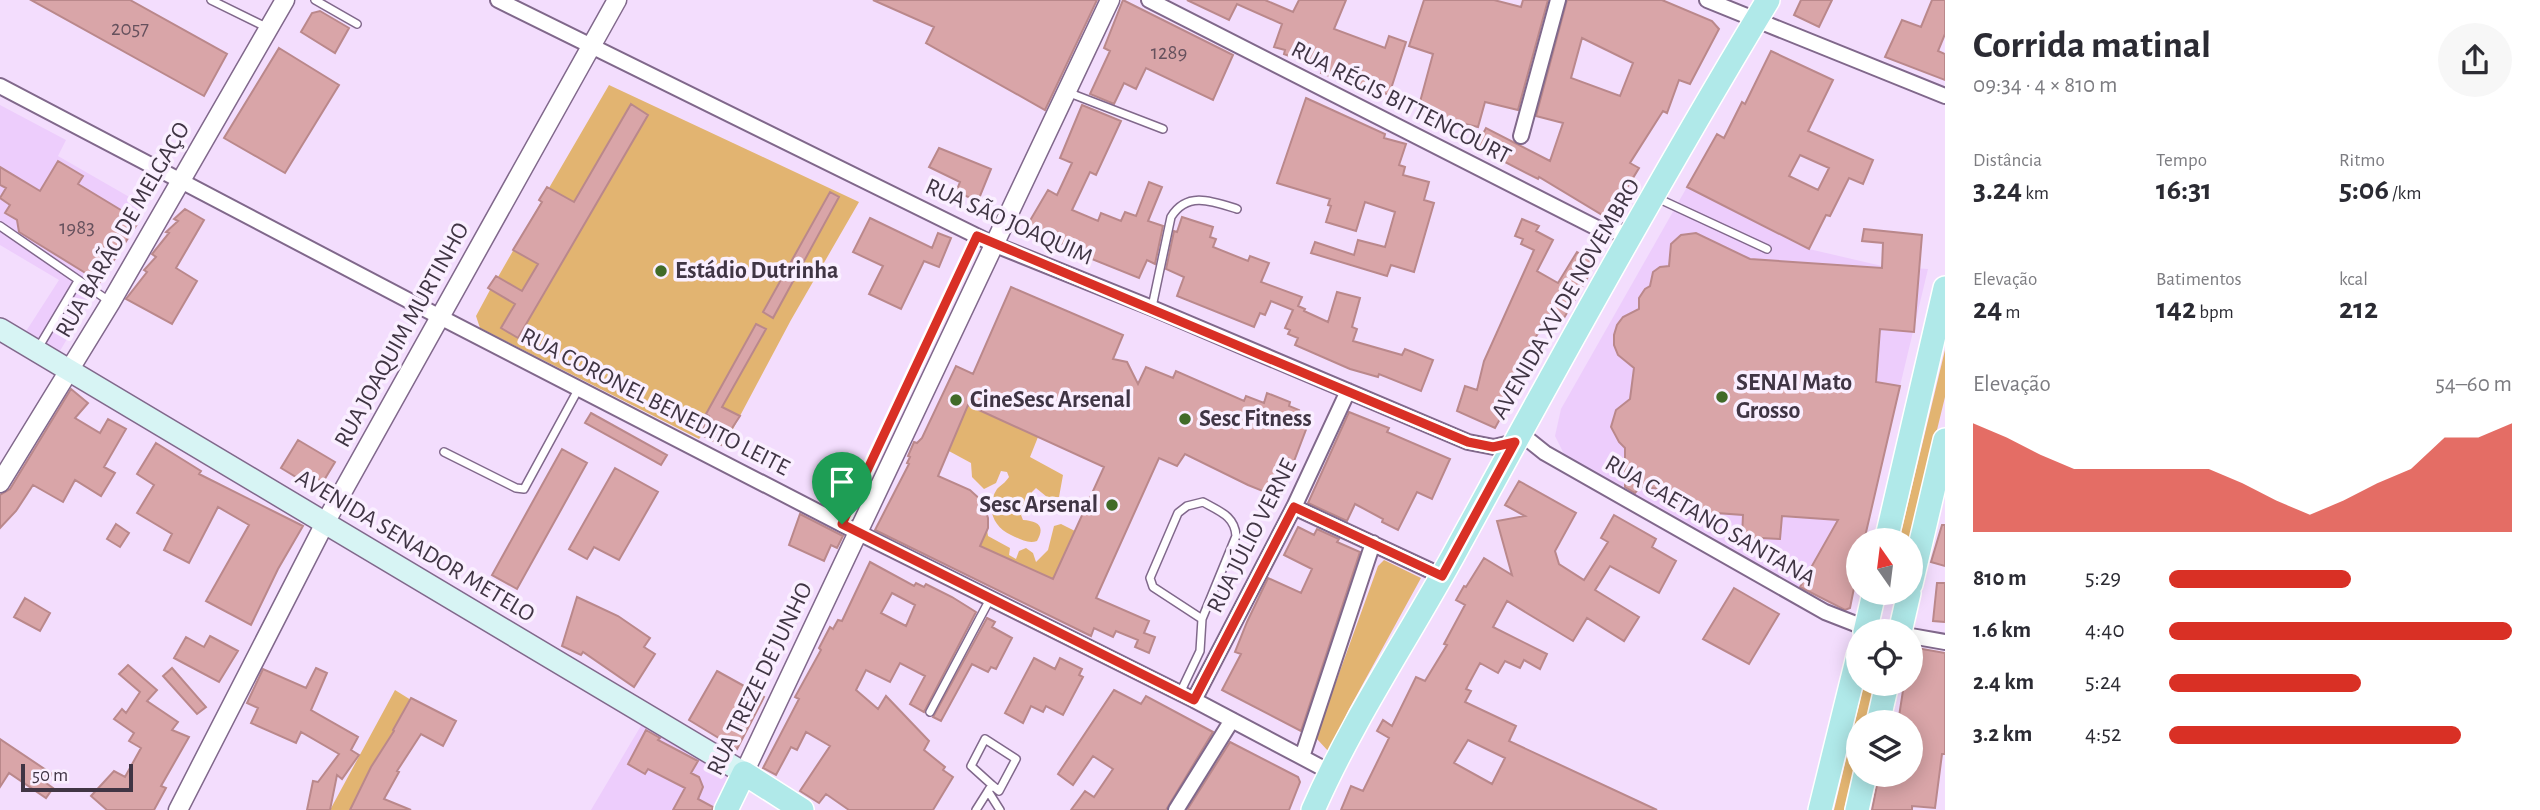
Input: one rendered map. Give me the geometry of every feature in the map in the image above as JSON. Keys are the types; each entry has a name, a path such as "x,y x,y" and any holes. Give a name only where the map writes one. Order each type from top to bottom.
{"main road":[{"name":"AVENIDA XV DE NOVEMBRO","path":"1313,810 1330,772 1394,656 1768,0"},
{"path":"1889,528 1945,288"},
{"name":"AVENIDA SENADOR METELO","path":"0,329 802,810"},
{"path":"1923,533 1945,440"},
{"path":"1820,810 1848,696"},
{"name":"RUA TREZE DE JUNHO","path":"726,810 744,773"},
{"path":"1857,810 1862,787"}],"street":[{"name":"RUA BARÃO DE MELGAÇO","path":"3,471 111,302 285,0"},
{"name":"RUA SÃO JOAQUIM","path":"498,0 985,240 1468,442 1493,447 1517,438"},
{"name":"RUA JOAQUIM MURTINHO","path":"178,810 325,523 617,0"},
{"name":"RUA TREZE DE JUNHO","path":"744,773 859,533 985,240 1066,92 1110,0"},
{"name":"RUA RÉGIS BITTENCOURT","path":"1149,0 1601,230 1621,232 1636,228"},
{"path":"1521,136 1558,0"},
{"path":"1707,0 1945,96"},
{"name":"RUA CORONEL BENEDITO LEITE","path":"0,86 440,317 859,533 1194,700 1330,772"},
{"name":"RUA JÚLIO VERNE","path":"1194,700 1294,507 1348,391"},
{"name":"RUA CAETANO SANTANA","path":"1517,438 1825,612 1846,620"},
{"path":"1294,507 1442,576"},
{"path":"1302,757 1373,543"},
{"path":"1923,638 1945,642"},
{"path":"1176,810 1232,720"}],"lane":[{"path":"211,0 269,28"},
{"path":"315,0 357,24"},
{"path":"1066,92 1163,129"},
{"path":"1654,197 1767,249"},
{"path":"1152,308 1171,218 1176,209 1184,202 1204,199 1237,209"},
{"path":"0,226 111,302"},
{"name":"RUA TREZE DE JUNHO","path":"842,524 985,240"},
{"path":"37,351 78,281"},
{"path":"444,452 516,488 524,489 580,388"},
{"path":"1180,693 1200,651 1202,620 1236,536 1236,526 1231,518 1203,502 1187,506 1178,513 1150,578 1153,587 1202,620"},
{"path":"930,712 990,598"},
{"path":"990,788 999,791 1016,759 985,739 971,766 990,788 1000,810"},
{"path":"976,810 990,788"}],"shaded area":[{"name":"Estádio Dutrinha","path":"609,85 859,202 791,320 724,446 702,435 699,439 480,328 476,316 490,290 488,288 496,276 498,277 541,202 539,200 547,187 549,188"},
{"path":"0,105 66,140 58,156 145,206 57,356 23,336 59,280 0,245"},
{"name":"SENAI Mato Grosso","path":"1687,187 1809,249 1882,266 1928,269 1900,386 1881,383 1848,500 1798,589 1566,458 1555,436 1561,409"},
{"path":"1945,350 1945,397 1913,528 1902,528"},
{"path":"968,405 1038,437 1030,457 1063,475 1059,497 1047,497 1036,488 1028,502 1027,511 1021,515 1023,520 1039,525 1041,531 1037,541 1024,541 995,522 991,509 993,496 1009,477 1007,472 1001,471 996,483 984,489 972,477 971,463 947,450"},
{"path":"1061,524 1075,531 1053,579 980,546 987,530 988,536 1010,548 1009,555 1016,559 1019,551 1026,548 1033,553 1036,562 1048,550 1054,526"},
{"path":"1384,560 1421,578 1348,711 1329,752 1317,739 1320,726 1378,566"},
{"path":"395,690 411,700 354,810 330,810"},
{"path":"1861,696 1872,696 1868,710 1858,710"},
{"path":"642,724 731,778 713,810 591,810"},
{"path":"1846,760 1846,787 1850,787 1844,810 1834,810"}],"building":[{"path":"31,0 130,0 227,54 204,96"},
{"path":"873,0 1097,0 1045,110 926,43 934,27"},
{"path":"1123,0 1233,55 1213,100 1146,68 1136,89 1124,83 1114,104 1090,94 1110,51 1104,48"},
{"path":"1187,0 1265,0 1293,12 1299,0 1346,0 1334,29 1385,48 1389,36 1406,42 1389,95 1321,73 1323,68 1284,54 1285,50 1274,47 1282,24 1237,4 1229,20"},
{"path":"1424,0 1494,0 1521,7 1523,0 1548,0 1518,110 1485,102 1478,127 1417,113 1433,54 1409,46"},
{"path":"1567,0 1662,0 1712,21 1719,29 1690,84 1679,80 1667,113 1663,111 1630,163 1639,168 1613,211 1604,216 1539,177 1538,179 1476,147 1486,128 1550,161 1563,123 1536,116","holes":["1582,38 1633,63 1620,96 1571,78"]},
{"path":"1801,0 1832,0 1819,27 1794,15"},
{"path":"1932,0 1945,0 1945,34 1938,51 1945,54 1945,80 1885,57 1902,20 1921,27"},
{"path":"320,11 349,28 335,53 301,32 312,13"},
{"path":"279,48 339,85 285,173 224,138"},
{"path":"1771,51 1833,80 1808,131 1873,160 1863,184 1849,178 1809,249 1687,187 1717,134 1724,138 1742,102 1745,104","holes":["1800,155 1829,168 1818,190 1789,176"]},
{"path":"1306,98 1385,134 1384,138 1406,144 1399,165 1405,167 1403,175 1429,182 1424,200 1434,203 1414,272 1391,265 1387,276 1311,253 1315,242 1354,255 1358,240 1385,247 1395,212 1365,202 1356,231 1326,222 1331,206 1328,205 1330,199 1277,183"},
{"path":"631,104 648,115 518,338 501,328 515,304 488,288 496,276 522,291 538,264 513,250 542,202 539,200 547,187 574,202"},
{"path":"1082,105 1121,121 1096,175 1090,172 1072,210 1098,221 1101,213 1121,221 1125,212 1136,216 1149,182 1162,187 1148,221 1163,226 1155,264 1147,260 1139,278 1072,251 1073,249 1060,243 1062,239 1028,224 1048,190 1057,195 1072,163 1060,158"},
{"path":"939,148 991,169 978,201 956,192 960,182 929,167"},
{"path":"58,161 83,176 78,184 139,221 100,282 19,232 17,220 5,213 10,205 0,198 6,188 0,185 0,167 40,191"},
{"path":"830,192 839,197 773,318 763,312"},
{"path":"185,209 204,220 176,268 197,281 172,324 126,299 147,272 144,270 156,257 152,254 169,233 166,232 178,221 174,219"},
{"path":"1182,217 1213,227 1210,237 1216,239 1213,247 1248,261 1250,256 1269,263 1261,282 1302,297 1298,306 1328,322 1337,292 1360,298 1352,327 1357,329 1353,341 1402,355 1405,349 1433,360 1421,391 1379,374 1378,377 1350,369 1295,345 1298,338 1288,334 1290,330 1285,328 1293,310 1271,301 1265,315 1260,313 1254,327 1177,296 1184,277 1166,269 1174,231 1177,232"},
{"path":"870,218 932,248 938,233 951,238 939,267 924,261 901,309 869,294 883,266 853,252"},
{"path":"1522,219 1539,226 1536,231 1553,240 1537,271 1558,283 1577,252 1596,263 1564,318 1552,312 1522,358 1526,360 1507,397 1511,399 1495,428 1457,411 1465,386 1477,390 1484,361 1534,250 1521,244 1523,239 1515,236"},
{"name":"SENAI Mato Grosso","path":"1864,229 1922,235 1914,332 1880,329 1876,382 1900,386 1867,528 1846,528 1846,606 1850,606 1845,610 1800,587 1838,520 1782,516 1780,539 1742,537 1743,515 1676,510 1677,490 1640,487 1635,493 1625,487 1625,448 1611,427 1616,410 1630,399 1634,368 1618,355 1614,335 1623,317 1639,309 1639,298 1650,286 1653,272 1660,267 1669,266 1671,244 1681,235 1696,233 1750,259 1882,268 1883,243 1862,241"},
{"path":"1011,287 1123,335 1113,359 1127,362 1138,384 1146,367 1173,378 1176,371 1244,401 1246,396 1264,403 1267,393 1290,402 1289,406 1299,410 1298,414 1310,419 1280,498 1185,454 1177,466 1159,458 1096,598 1149,621 1144,633 1155,637 1149,653 1135,647 1138,640 1116,631 1113,637 1094,628 1091,636 875,530 909,464 908,456 914,442 917,443 922,438 956,366 973,374","holes":["968,405 1104,467 1053,579 980,546 988,528 988,518 982,501 970,490 938,476"]},
{"path":"756,324 766,329 722,407 740,416 721,445 700,434 709,416 706,414"},
{"path":"71,389 88,403 75,418 100,433 108,419 126,429 104,467 115,473 101,496 75,480 63,502 33,485 16,511 0,528 0,495 10,489"},
{"path":"1349,412 1389,428 1387,432 1450,459 1432,499 1417,492 1398,530 1355,504 1347,521 1308,503"},
{"path":"591,413 667,455 661,465 585,423"},
{"path":"298,440 335,462 323,482 305,472 301,480 281,468"},
{"path":"156,443 201,471 199,474 303,526 278,569 251,625 206,601 249,525 218,507 189,563 164,550 172,534 137,513 154,485 137,474"},
{"path":"562,449 587,463 517,589 492,575"},
{"path":"615,468 658,492 619,560 594,547 587,559 569,549"},
{"path":"1519,481 1576,513 1555,551 1559,564 1584,580 1608,542 1601,538 1614,515 1656,539 1652,547 1676,561 1659,593 1610,566 1595,590 1639,617 1624,641 1587,618 1573,641 1507,601 1493,627 1547,654 1540,669 1524,660 1520,668 1505,661 1498,673 1480,663 1466,689 1471,691 1465,702 1516,726 1509,741 1657,810 1341,810 1351,786 1363,791 1389,738 1377,731 1383,720 1392,726 1416,677 1425,681 1447,645 1444,644 1465,605 1456,600 1484,558 1512,575 1497,521 1525,516 1505,505","holes":["1468,740 1505,758 1492,784 1454,763"]},
{"path":"800,514 843,536 837,548 831,545 824,561 789,545"},
{"path":"116,524 129,533 120,547 107,539"},
{"path":"1942,525 1945,525 1945,566 1931,562"},
{"path":"1298,527 1314,535 1317,529 1360,552 1301,731 1222,690 1241,654 1235,652 1268,578 1301,593 1312,569 1284,555"},
{"path":"870,562 914,586 916,583 924,587 926,584 976,612 924,712 910,704 925,676 900,663 890,682 866,670 856,690 878,709 886,696 929,741 924,750 953,777 933,810 849,810 826,794 819,803 800,791 830,746 806,732 797,750 791,747 776,775 763,768 799,699 795,697 821,650 819,648 830,627 833,629 838,620 842,621","holes":["892,593 915,605 906,626 881,613"]},
{"path":"1937,583 1945,583 1945,622 1933,621"},
{"path":"1734,588 1779,614 1749,664 1703,639"},
{"path":"577,597 618,616 650,638 644,647 655,654 634,687 583,652 581,655 562,646"},
{"path":"25,598 50,613 40,631 14,617"},
{"path":"987,618 995,622 992,627 1012,638 996,669 991,667 988,672 972,664 941,721 933,717"},
{"path":"210,636 238,651 219,682 174,658 186,637 204,647"},
{"path":"1923,649 1945,653 1945,754 1942,754 1935,808 1912,806 1912,810 1872,810 1877,787 1923,787 1923,710 1900,710 1902,696 1923,696"},
{"path":"1034,658 1055,669 1060,658 1082,669 1079,675 1083,677 1063,715 1046,706 1043,712 1031,706 1023,723 1005,713"},
{"path":"128,665 157,690 147,701 178,722 172,730 189,737 161,786 166,788 154,810 107,810 91,796 114,771 125,777 141,748 129,741 134,733 114,719 122,709 126,713 140,692 119,674"},
{"path":"172,668 206,707 197,714 163,676"},
{"path":"316,668 327,673 311,710 358,737 351,750 359,755 342,779 337,775 330,810 307,810 313,781 318,782 339,754 301,732 296,743 251,723 258,708 247,703 263,669 306,688"},
{"path":"717,671 764,697 737,749 689,720"},
{"path":"1114,690 1141,704 1146,696 1213,732 1166,810 1071,810 1085,791 1094,797 1113,769 1093,756 1073,785 1058,774"},
{"path":"411,698 456,721 443,746 421,734 397,771 399,772 384,799 411,810 350,810 371,767"},
{"path":"646,730 660,738 658,740 698,761 691,773 699,777 703,787 698,799 713,807 712,810 673,810 685,788 648,769 645,774 628,764"},
{"path":"0,739 52,774 46,783 53,788 46,798 9,773 0,787"},
{"path":"1230,742 1298,777 1300,782 1289,810 1187,810"}],"place":[{"name":"Estádio Dutrinha","path":"661,271"},
{"name":"SENAI Mato Grosso","path":"1722,397"},
{"name":"CineSesc Arsenal","path":"956,400"},
{"name":"Sesc Fitness","path":"1185,419"},
{"name":"Sesc Arsenal","path":"1112,505"}],"route":[{"path":"977,236 1468,442 1493,447 1515,442 1442,576 1294,507 1194,700 842,524 977,236"}]}
